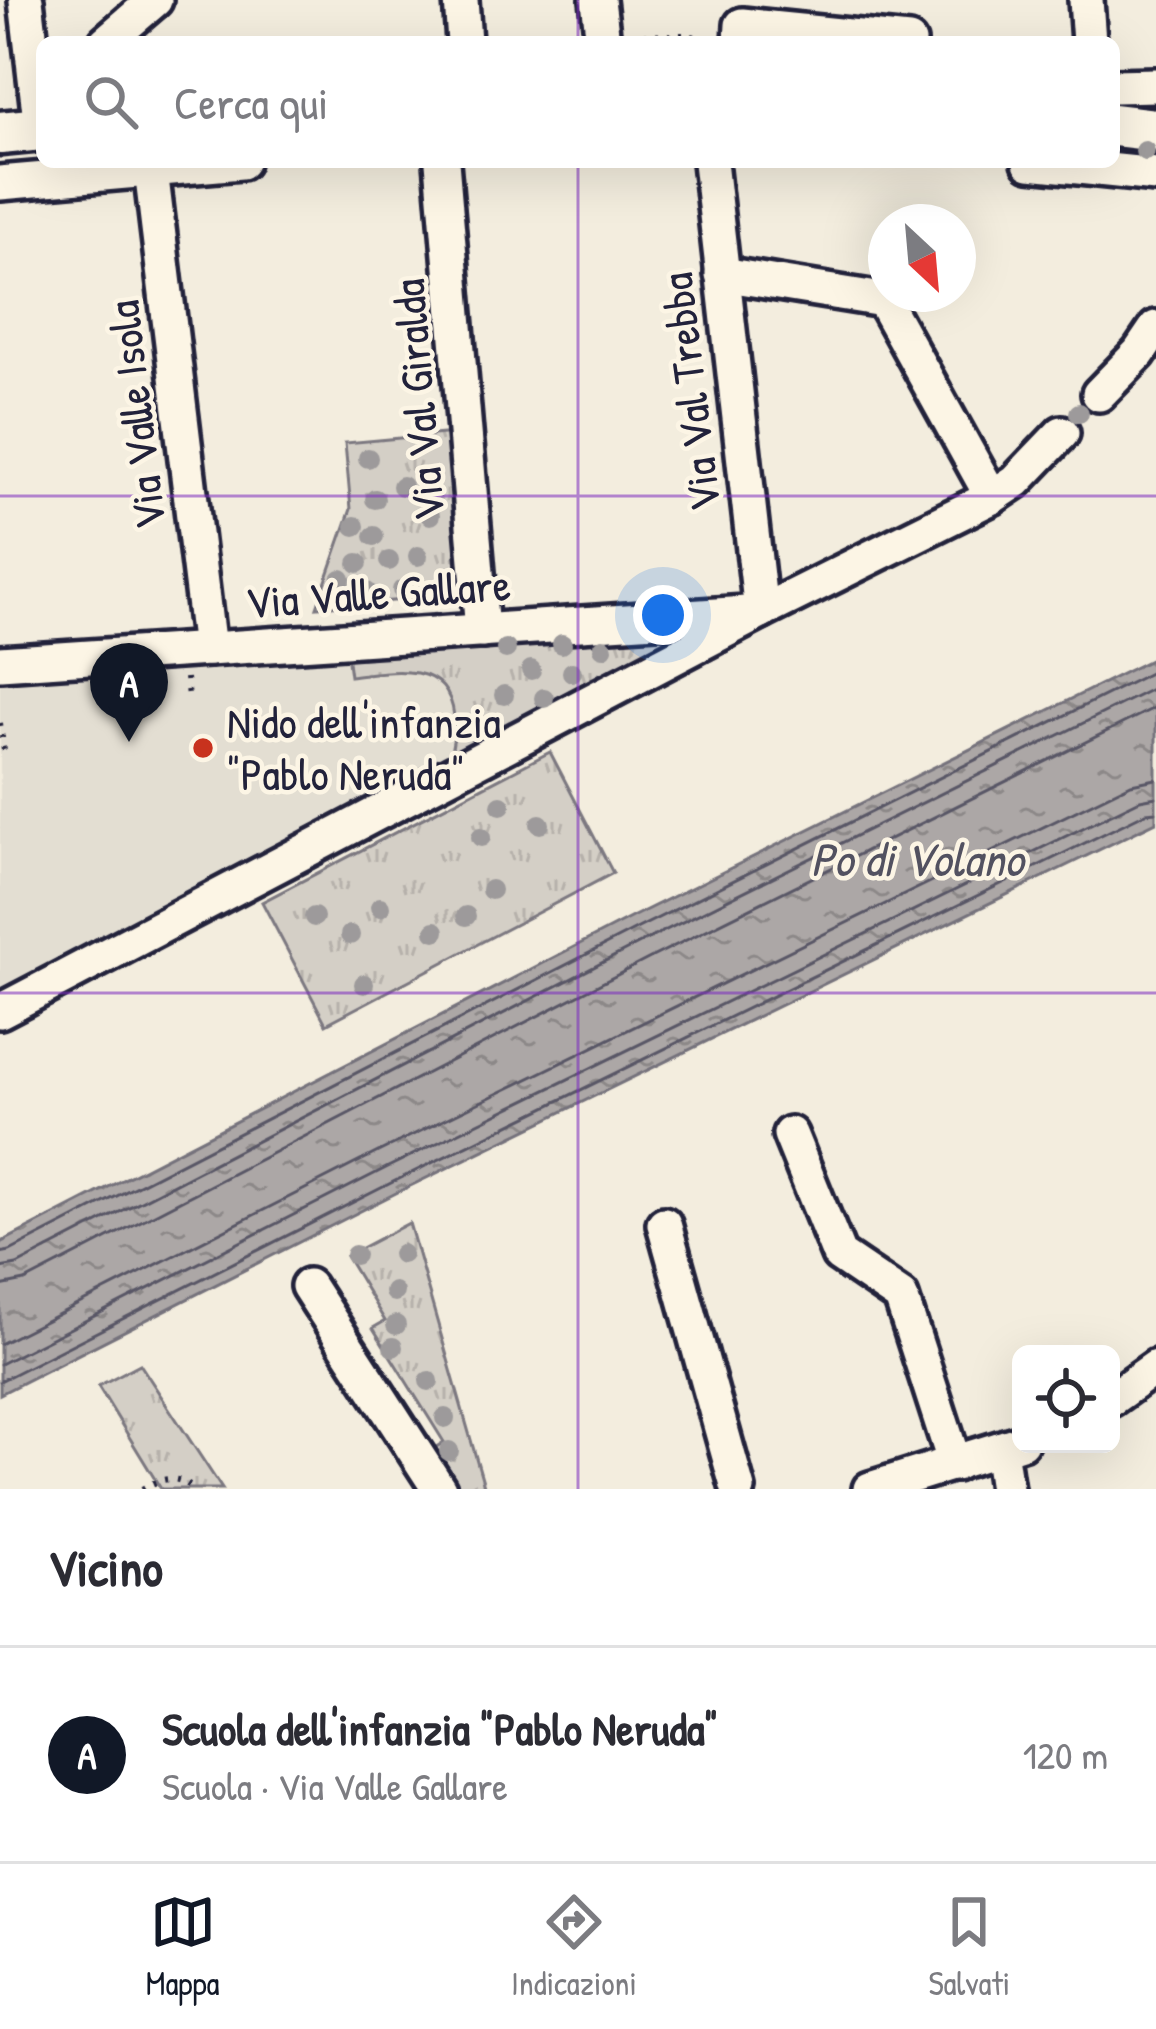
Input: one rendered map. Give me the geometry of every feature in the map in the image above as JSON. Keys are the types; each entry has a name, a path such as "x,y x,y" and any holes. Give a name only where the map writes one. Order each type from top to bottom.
{"main road":[{"path":"1120,126 1156,130"},
{"path":"0,133 36,129"}],"street":[{"path":"26,0 36,86"},
{"path":"113,36 155,0"},
{"path":"461,0 464,36"},
{"path":"598,0 602,36"},
{"path":"1086,0 1089,36"},
{"path":"741,36 742,25 850,36"},
{"path":"1120,86 1156,85"},
{"path":"0,183 174,168"},
{"name":"Via Val Giralda","path":"443,168 482,631"},
{"name":"Via Val Trebba","path":"711,168 761,612"},
{"path":"1088,168 1156,175"},
{"name":"Via Valle Isola","path":"152,170 209,649"},
{"path":"722,274 883,300 992,497"},
{"path":"1100,394 1156,328"},
{"path":"0,1011 761,612 992,497 1016,481 1062,434"},
{"name":"Via Valle Gallare","path":"0,663 761,612"},
{"path":"790,1134 838,1255 901,1297 955,1463"},
{"path":"664,1224 738,1489"},
{"path":"308,1286 439,1489"},
{"path":"1120,1392 1156,1366"},
{"path":"870,1489 1010,1445 1006,1489"}],"path":[{"path":"0,723 4,752"},
{"path":"142,1489 169,1478 193,1489"}],"shaded area":[{"path":"347,657 351,675 409,672 430,676 448,692 455,713 455,743 446,769 0,1002 0,679"}],"green space":[{"path":"455,433 467,595 317,607 351,509 345,443"},
{"path":"728,622 446,769 454,722 439,683 408,672 350,676 346,647"},
{"path":"550,752 613,873 326,1024 262,902"},
{"path":"409,1223 485,1489 453,1489 430,1451 444,1442 373,1328 385,1321 346,1256"},
{"path":"140,1364 222,1489 161,1489 98,1386"}],"water":[{"name":"Po di Volano","path":"1156,657 1156,822 400,1191 0,1394 0,1243 632,917"}],"place":[{"name":"Scuola dell'infanzia \"Pablo Neruda\"","path":"129,742"},
{"name":"Nido dell'infanzia \"Pablo Neruda\"","path":"203,748"}]}
